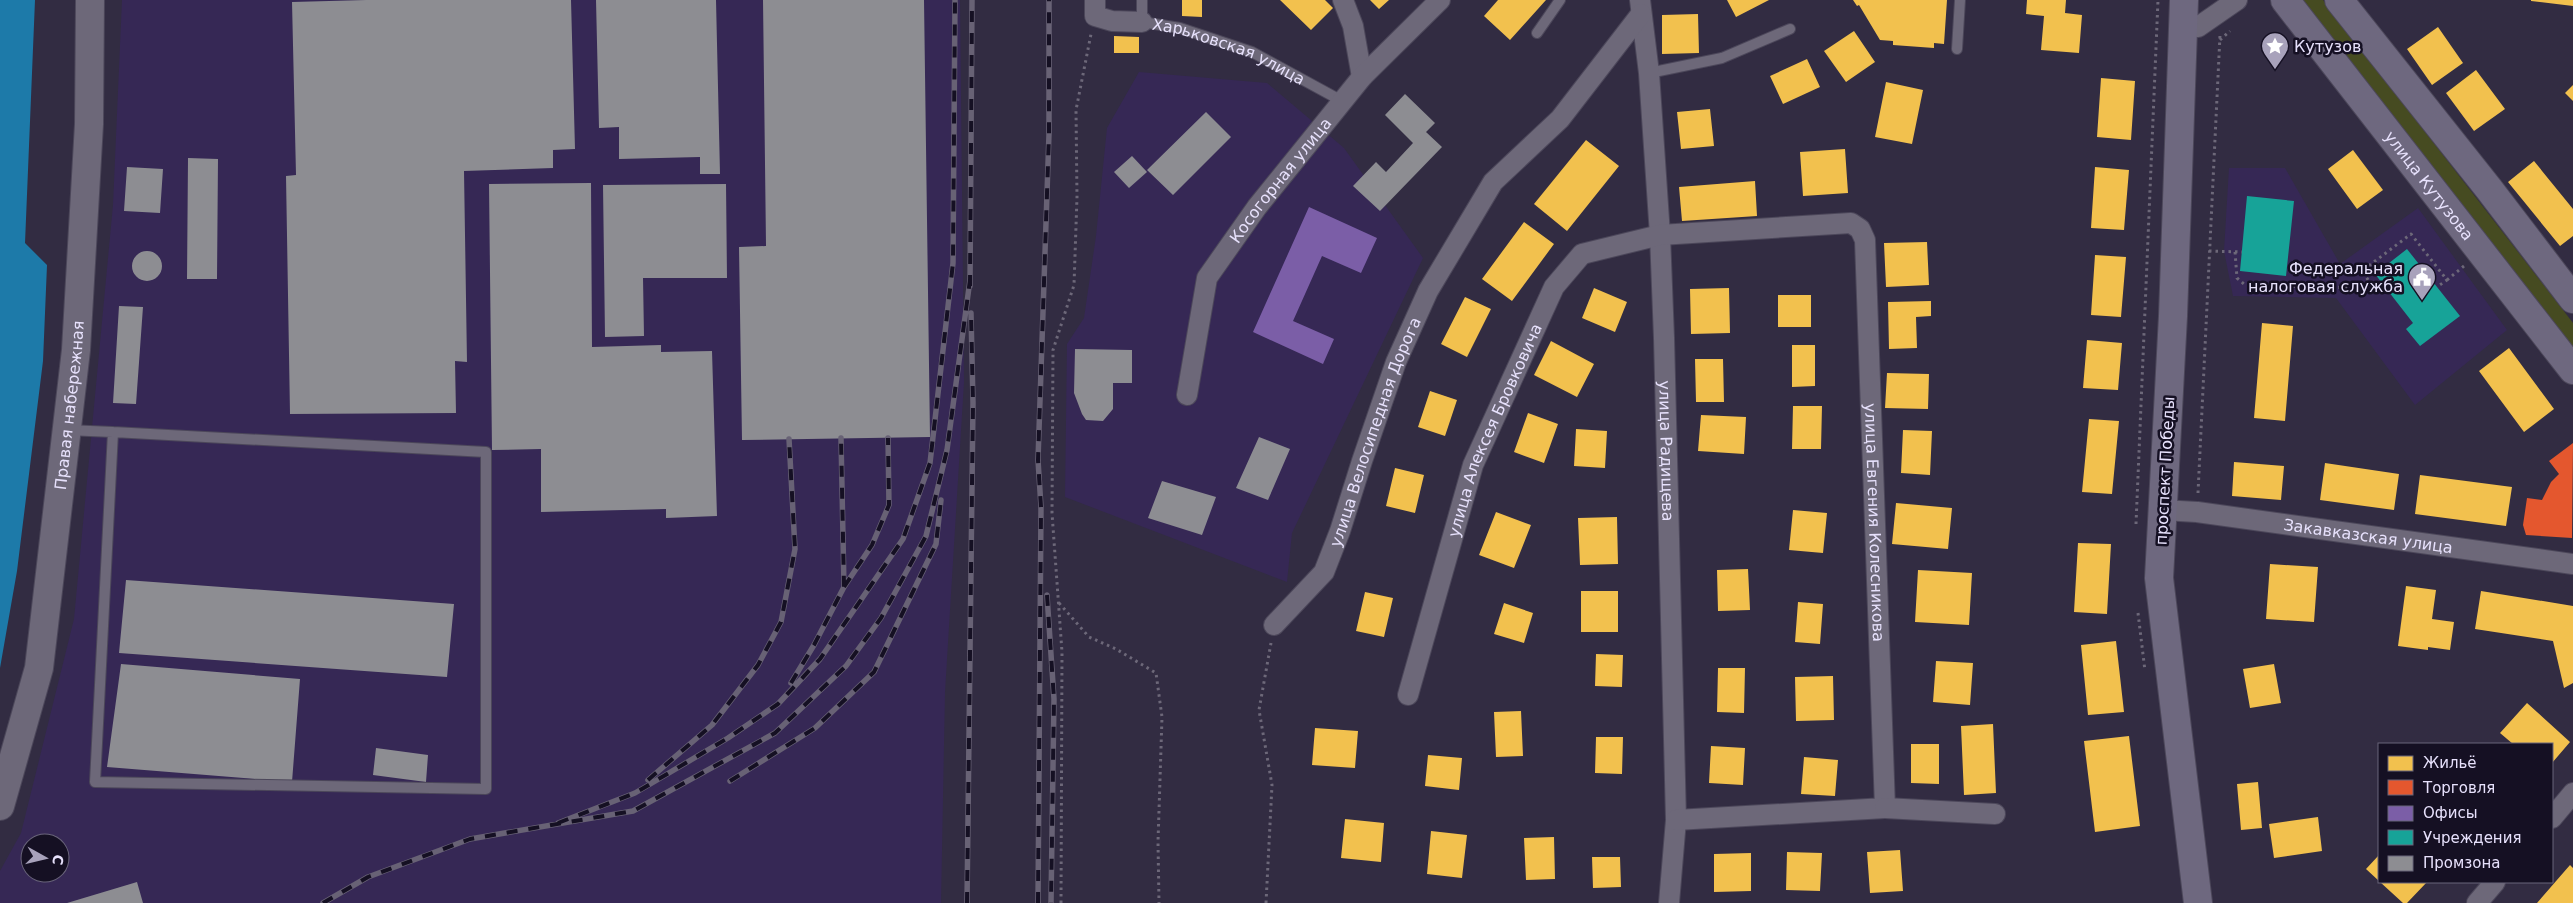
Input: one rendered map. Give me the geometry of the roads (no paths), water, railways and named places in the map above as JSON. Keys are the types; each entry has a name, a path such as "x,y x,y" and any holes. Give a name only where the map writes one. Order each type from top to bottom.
{"main road":[{"name":"Правая набережная","path":"0,806 39,668 76,350 89,134 90,0"},
{"name":"проспект Победы","path":"2184,0 2191,32 2162,510 2160,588 2198,903"},
{"name":"улица Кутузова","path":"2285,0 2573,370"},
{"path":"2339,0 2489,189 2573,299"},
{"name":"проспект Победы","path":"2191,32 2219,4"}],"street":[{"path":"1343,0 1353,26 1362,78"},
{"name":"Косогорная улица","path":"1187,395 1207,278 1257,207 1342,101 1362,78 1440,0"},
{"name":"улица Радищева","path":"1640,7 1649,73 1660,235 1676,820 1669,903"},
{"name":"улица Велосипедная Дорога","path":"1274,625 1324,572 1340,530 1396,362 1428,291 1493,182 1560,119 1640,7"},
{"name":"Харьковская улица","path":"1095,8 1112,21 1142,22"},
{"name":"улица Евгения Колесникова","path":"1660,235 1851,223 1860,229 1865,240 1885,808"},
{"name":"улица Алексея Бровковича","path":"1408,695 1473,465 1554,287 1582,254 1660,235"},
{"name":"Закавказская улица","path":"2162,510 2197,512 2573,564"},
{"path":"2553,817 2573,794"},
{"path":"1676,820 1885,808 1995,814"},
{"path":"2477,903 2494,883"}],"lane":[{"path":"1142,0 1142,22"},
{"path":"1537,33 1560,0"},
{"path":"1958,49 1960,0"},
{"name":"Харьковская улица","path":"1142,22 1180,28 1252,52 1342,101"},
{"path":"1649,73 1722,58 1790,29"},
{"path":"66,430 114,432 486,452 486,789 95,782 114,432"}],"water":[{"path":"0,0 35,0 25,243 47,265 43,361 17,571 0,668"}],"railway":[{"path":"558,823 635,793 728,738 778,704 820,659 903,539 930,463 953,263 955,0"},
{"path":"970,286 972,0"},
{"path":"1038,903 1041,507 1038,460 1049,134 1049,0"},
{"path":"323,903 368,877 470,839 633,811 775,733 846,666 881,618 926,536 947,450 970,280"},
{"path":"967,903 973,403 971,313"},
{"path":"791,683 814,645 844,587 841,438"},
{"path":"844,587 872,545 889,505 888,438"},
{"path":"648,780 712,725 758,665 781,622 795,549 789,439"},
{"path":"730,781 815,728 874,672 936,544 941,500"},
{"path":"1047,595 1054,699 1051,903"}],"place":[{"name":"Кутузов","path":"2275,70"},
{"name":"Федеральная налоговая служба","path":"2422,301"}]}
